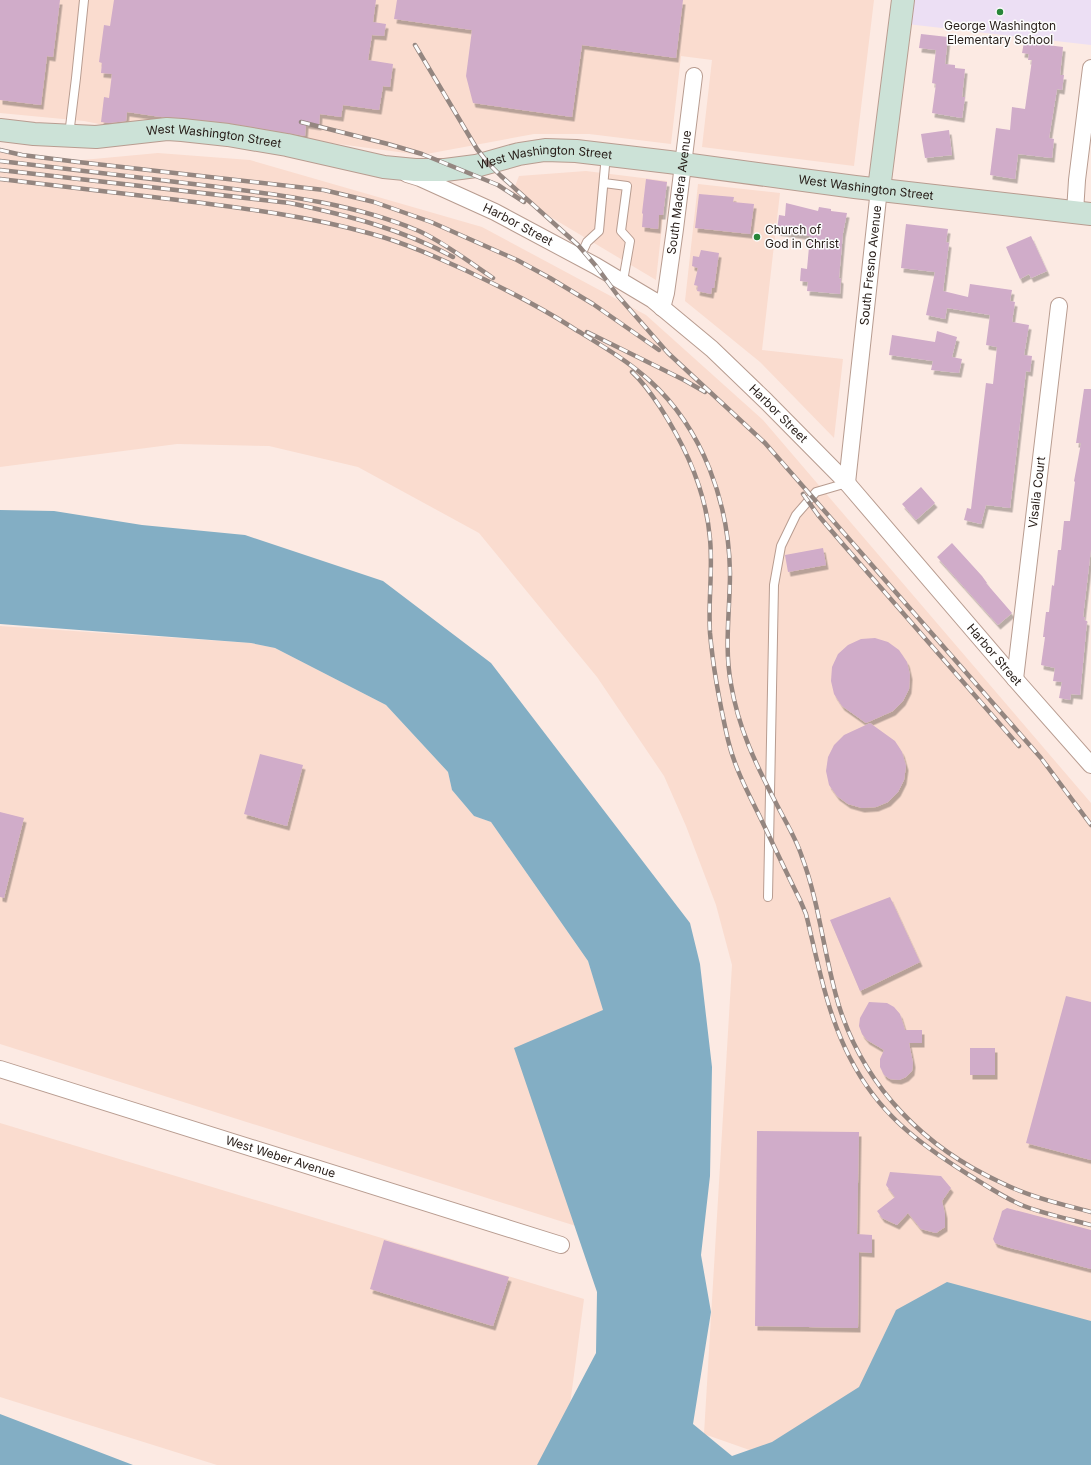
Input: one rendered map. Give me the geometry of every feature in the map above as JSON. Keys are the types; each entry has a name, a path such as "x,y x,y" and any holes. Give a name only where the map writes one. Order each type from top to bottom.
{"street":[{"name":"South Fresno Avenue","path":"847,483 879,189 904,0"},
{"path":"1083,213 1077,180 1091,68"},
{"name":"South Madera Avenue","path":"662,308 668,279 694,76"},
{"name":"West Washington Street","path":"0,130 34,134 96,137 167,129 182,130 228,135 287,145 384,167 415,170 445,170 476,166 519,154 545,150 576,151 1083,213"},
{"name":"Harbor Street","path":"384,167 420,178 495,212 580,257 653,300 712,349 847,483 1015,679 1091,765"},
{"name":"Visalia Court","path":"1015,679 1059,306"},
{"name":"West Weber Avenue","path":"0,1069 561,1245"}],"lane":[{"path":"69,136 84,0"},
{"path":"580,257 587,242 599,231 606,154"},
{"path":"604,183 627,186 621,231 630,241 623,281"},
{"path":"768,897 774,585 779,554 781,546 796,515 816,492 847,483"}],"shaded area":[{"path":"0,0 874,0 854,166 702,147 712,60 681,56 671,144 589,134 534,134 421,155 180,123 119,128 84,121 0,113"},
{"name":"George Washington Elementary School","path":"911,0 1091,0 1091,45 907,24"},
{"path":"0,152 72,161 158,153 250,160 482,227 646,315 763,420 1091,803 1091,1344 758,1453 704,1434 732,965 716,905 686,826 664,776 597,677 479,533 358,467 269,446 177,444 0,467"},
{"path":"586,171 667,181 656,280 512,194 519,176"},
{"path":"698,184 780,193 762,350 843,359 834,438 760,362 685,301"},
{"path":"0,626 251,643 275,648 386,705 448,772 452,790 474,816 491,822 588,961 614,1042 598,1233 0,1044"},
{"path":"0,1123 584,1299 562,1465 217,1465 0,1397"}],"water":[{"path":"0,510 54,511 142,525 245,535 383,581 491,663 690,923 700,964 712,1067 710,1176 701,1255 711,1312 693,1424 732,1456 772,1442 859,1387 896,1310 947,1282 1091,1321 1091,1465 537,1465 596,1353 597,1292 514,1048 603,1010 588,961 491,822 474,816 452,790 448,772 386,705 275,648 251,643 0,624"},
{"path":"0,1414 133,1465 0,1465"}],"building":[{"path":"0,0 60,0 53,57 47,56 41,105 0,100"},
{"path":"114,0 376,0 373,22 386,24 384,36 372,35 368,60 393,64 390,87 383,86 379,110 343,105 341,117 320,114 319,126 306,124 305,136 229,123 161,117 127,112 126,121 109,123 101,122 104,97 109,98 112,74 101,73 102,63 99,62 104,25 110,26"},
{"path":"397,0 683,0 676,58 582,45 572,117 473,103 466,76 472,30 394,19"},
{"path":"921,34 948,37 945,64 955,65 955,68 965,69 962,97 965,97 962,118 932,113 936,84 932,83 936,50 919,48"},
{"path":"1024,42 1063,47 1060,75 1064,75 1062,90 1057,89 1049,138 1054,139 1052,158 1018,154 1015,179 990,175 996,128 1010,130 1012,107 1025,109 1032,60 1028,60 1029,54 1022,53"},
{"path":"949,130 952,155 925,158 921,134"},
{"path":"646,179 667,182 663,215 659,215 658,229 642,227"},
{"path":"699,194 734,197 733,202 754,204 750,234 695,228"},
{"path":"786,203 818,211 819,207 831,209 831,211 847,213 843,233 839,278 841,279 840,294 807,291 808,282 800,281 801,268 807,269 810,236 777,231 779,215 785,216"},
{"path":"906,224 948,229 946,242 949,243 943,291 968,297 970,284 1012,290 1010,301 1015,302 1012,322 1029,325 1024,355 1032,356 1030,372 1026,371 1010,508 986,505 981,524 964,520 967,508 971,509 986,383 993,384 997,347 986,345 990,315 947,308 945,319 926,315 935,272 901,268"},
{"path":"1031,236 1047,271 1031,278 1029,274 1020,279 1006,247"},
{"path":"701,250 719,253 714,288 712,288 711,294 697,291 698,286 694,285 698,268 692,266 693,256 699,257"},
{"path":"937,331 957,337 952,357 962,359 959,373 931,370 933,361 889,355 892,335 935,342"},
{"path":"1084,389 1091,389 1091,549 1083,617 1085,617 1084,620 1087,621 1080,695 1071,694 1070,700 1059,698 1062,682 1053,681 1055,668 1041,665 1045,637 1043,637 1046,612 1049,612 1052,585 1054,586 1058,550 1061,550 1064,521 1070,521 1074,481 1081,443 1076,443"},
{"path":"921,487 935,503 916,520 902,504"},
{"path":"952,543 982,576 986,583 1012,613 998,625 937,557"},
{"path":"823,548 826,565 788,572 785,555"},
{"path":"875,638 888,642 899,650 907,662 910,675 909,689 903,701 893,711 866,723 842,706 834,694 831,681 832,667 838,654 848,645 861,639"},
{"path":"870,723 895,741 902,752 906,766 904,780 898,792 888,802 876,807 862,808 848,804 837,796 829,785 826,771 828,757 834,745 844,735"},
{"path":"260,754 303,765 287,826 244,814"},
{"path":"0,812 24,818 4,898 0,897"},
{"path":"890,897 920,962 860,991 830,920"},
{"path":"1066,996 1091,1002 1091,1160 1026,1143"},
{"path":"869,1002 887,1003 894,1007 900,1014 905,1030 922,1030 922,1043 909,1043 913,1063 912,1071 906,1077 899,1080 890,1079 884,1075 880,1067 880,1059 884,1050 867,1040 862,1034 859,1026 860,1018"},
{"path":"970,1048 995,1048 995,1075 970,1075"},
{"path":"757,1131 859,1132 857,1234 872,1235 872,1253 859,1252 858,1328 755,1326"},
{"path":"890,1172 941,1176 951,1188 942,1201 945,1214 945,1227 936,1233 921,1229 908,1213 897,1225 882,1218 877,1211 895,1197 886,1185"},
{"path":"1007,1208 1091,1230 1091,1269 995,1243 993,1239 1002,1211"},
{"path":"384,1240 509,1277 493,1326 370,1289"}],"railway":[{"path":"415,45 477,149 488,163 578,245 596,266 618,296 668,353 765,443 1041,758 1091,825"},
{"path":"301,122 422,154 498,185 524,202"},
{"path":"0,150 22,155 78,162 324,190 374,202 431,222 517,260 593,304 659,350"},
{"path":"0,161 158,179 263,193 316,201 368,213 394,221 429,236 448,247 493,278"},
{"path":"0,170 290,203 373,224 414,238 453,257"},
{"path":"0,179 178,200 300,217 384,238 455,266 534,305 613,353 650,381 669,400 685,421 710,469 718,494 725,520 728,547 730,573 728,656 734,700 743,731 755,760 800,850 818,912 829,969 839,1006 850,1036 882,1089 901,1112 923,1133 948,1152 974,1169 1013,1188 1046,1200 1091,1212"},
{"path":"587,332 705,392"},
{"path":"632,372 651,393 669,422 686,454 699,487 708,521 710,539 711,646 717,686 728,740 741,778 806,914 829,1006 850,1058 861,1078 887,1111 916,1138 950,1163 989,1188 1017,1203 1040,1212 1091,1225"},
{"path":"803,494 818,515 841,542 1019,746"}],"place":[{"name":"George Washington Elementary School","path":"1000,12"},
{"name":"Church of God in Christ","path":"757,237"}]}
